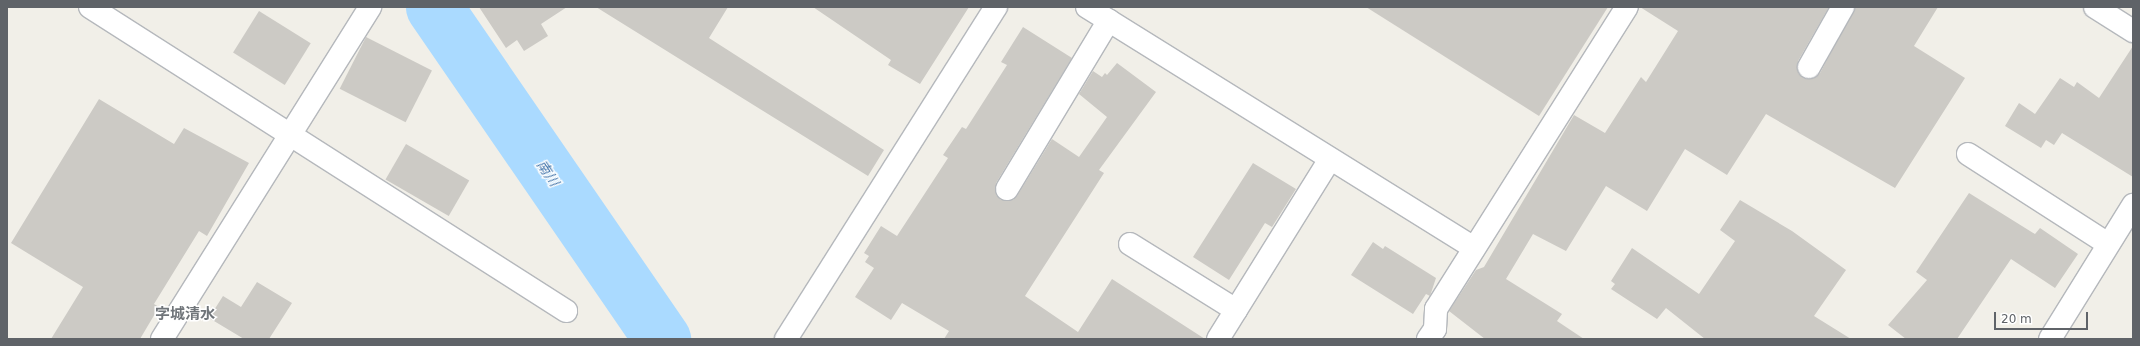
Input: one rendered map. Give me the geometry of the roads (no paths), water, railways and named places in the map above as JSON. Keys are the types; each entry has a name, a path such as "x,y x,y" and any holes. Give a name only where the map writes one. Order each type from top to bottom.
{"street":[{"path":"90,7 566,311"},
{"path":"162,339 289,133 370,7"},
{"path":"786,339 996,7"},
{"path":"1087,7 1474,248"},
{"path":"1438,336 1436,309 1627,7"},
{"path":"1809,67 1843,7"},
{"path":"2095,7 2133,31"},
{"path":"1007,189 1108,20"},
{"path":"1968,154 2108,244"},
{"path":"1218,339 1330,159"},
{"path":"2050,339 2133,205"},
{"path":"1130,244 1236,310"}],"waterway":[{"name":"南川","path":"434,7 662,339"}],"district":[{"name":"字城清水","path":"185,315"}]}
